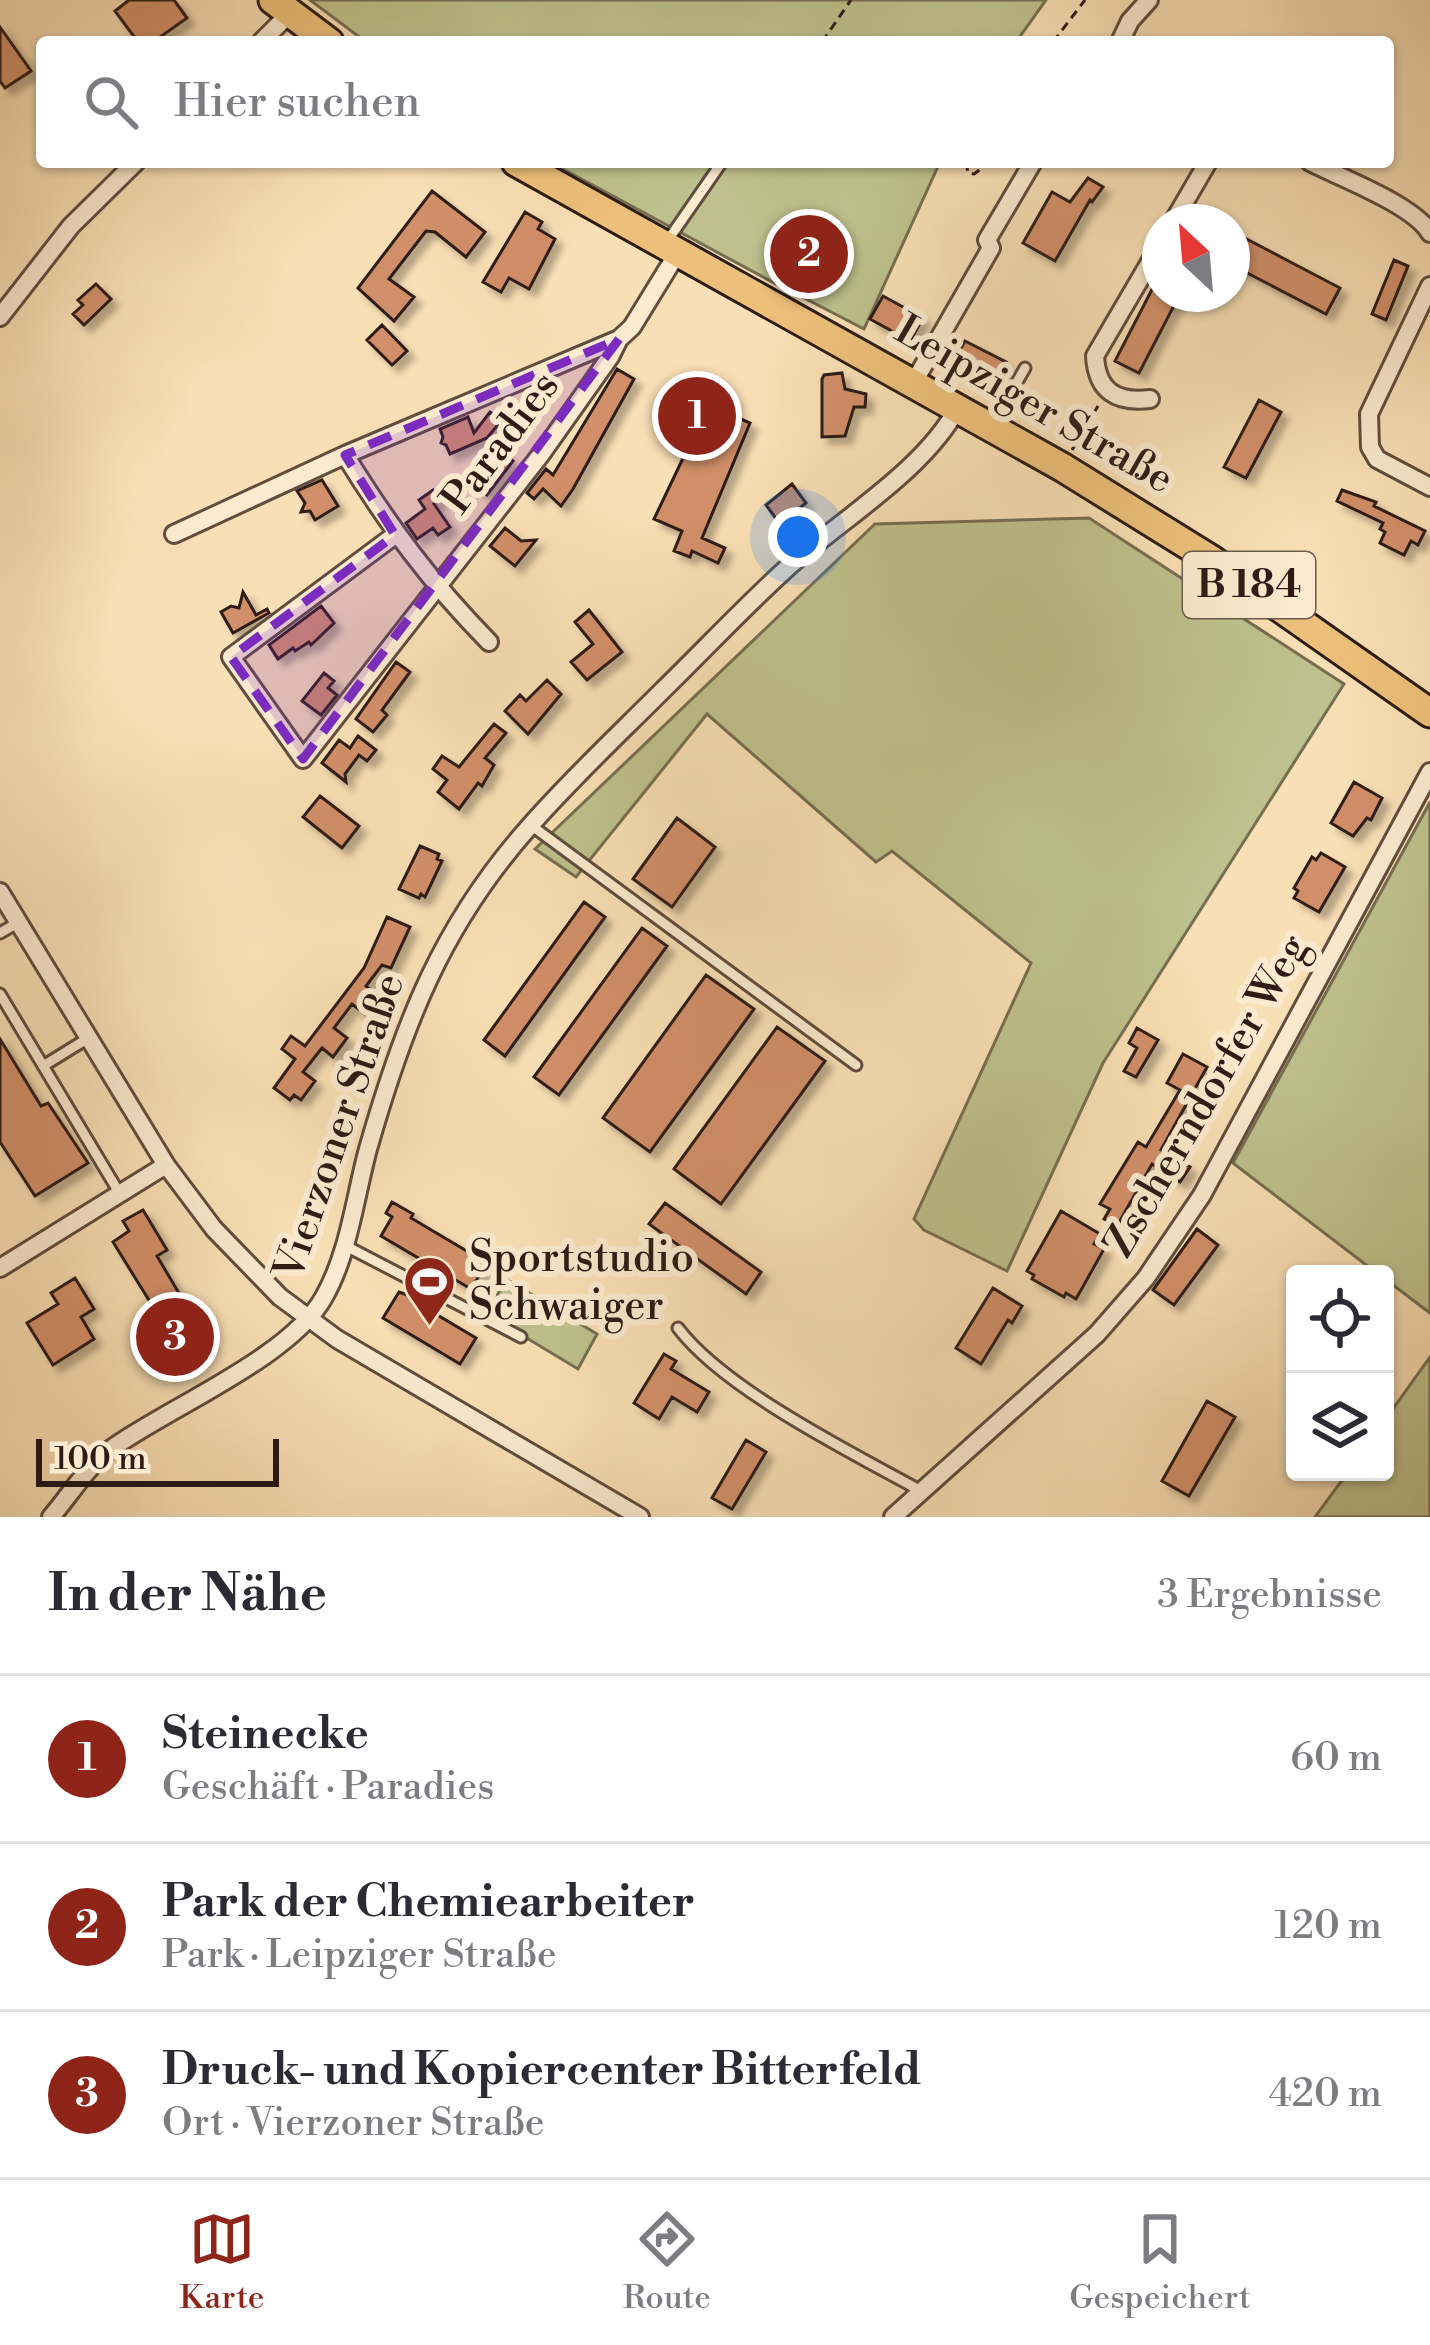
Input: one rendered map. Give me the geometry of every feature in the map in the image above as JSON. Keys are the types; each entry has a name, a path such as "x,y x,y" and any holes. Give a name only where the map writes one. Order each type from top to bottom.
{"main road":[{"path":"281,7 321,36"},
{"name":"Leipziger Straße","path":"527,168 1062,467 1211,560 1430,712"}],"street":[{"path":"1123,36 1149,0"},
{"path":"264,36 281,7"},
{"path":"0,317 71,226 130,168"},
{"path":"914,382 991,248 987,240 1029,168"},
{"path":"1184,204 1205,168"},
{"path":"1322,168 1404,210 1426,224 1430,233"},
{"name":"Paradies","path":"174,534 345,455 619,339 632,327 671,248"},
{"path":"1142,276 1095,356 1096,376 1107,389 1130,401 1150,399"},
{"path":"1430,286 1369,414 1367,429 1377,459 1430,487"},
{"name":"Paradies","path":"395,535 231,657 303,760 542,453 619,339"},
{"name":"Vierzoner Straße","path":"51,1517 107,1451 184,1406 310,1320 327,1293 344,1244 376,1120 430,971 457,920 531,825 786,569 915,460 941,434 958,407"},
{"name":"Paradies","path":"345,455 395,535 435,587 489,642"},
{"name":"Zscherndorfer Weg","path":"893,1517 1097,1334 1146,1278 1202,1195 1430,772"},
{"path":"0,892 166,1165 214,1229 280,1297 310,1320 640,1517"},
{"path":"0,1268 166,1165"}],"lane":[{"path":"671,248 718,168"},
{"path":"992,427 1025,368"},
{"path":"531,825 856,1065"},
{"path":"0,933 19,922"},
{"path":"0,994 120,1194"},
{"path":"44,1066 90,1037"},
{"path":"344,1244 521,1337"},
{"path":"677,1328 698,1355 815,1431 922,1491"}],"path":[{"path":"826,36 851,0"},
{"path":"1058,36 1085,0"},
{"path":"1062,467 1107,389"}],"highlighted area":[{"path":"619,339 303,759 231,657 395,535 345,455"}],"green space":[{"path":"310,0 1046,0 1020,36 358,36"},
{"path":"561,168 937,168 864,329 785,288 779,280 776,284"},
{"path":"1089,518 1344,684 1103,1063 1007,1271 924,1230 914,1219 1031,963 892,851 876,862 707,714 576,877 535,849 875,524"},
{"path":"1430,802 1430,1313 1394,1286 1394,1265 1366,1265 1233,1163"},
{"path":"506,1279 597,1334 578,1369 487,1314"},
{"path":"1430,1357 1430,1517 1315,1517 1341,1481 1394,1481 1394,1407"}],"building":[{"path":"129,0 174,0 187,18 162,36 134,36 115,11"},
{"path":"0,27 31,71 5,88 0,81"},
{"path":"1088,178 1103,187 1090,200 1055,261 1023,243 1052,192 1070,202"},
{"path":"432,191 485,232 466,257 435,232 426,231 389,279 414,297 394,321 358,288"},
{"path":"525,212 542,222 538,229 555,239 529,289 509,278 501,292 483,282"},
{"path":"1250,241 1340,288 1326,314 1250,274"},
{"path":"1394,260 1408,266 1386,320 1372,314"},
{"path":"96,284 111,299 84,325 73,314 83,305 78,300"},
{"path":"883,296 923,318 910,341 870,319"},
{"path":"1142,309 1171,312 1139,373 1115,361"},
{"path":"382,325 407,351 392,365 367,340"},
{"path":"965,341 1006,362 993,388 952,364"},
{"path":"617,369 634,379 573,489 561,506 543,489 534,499 527,493 546,469 553,475"},
{"path":"842,373 845,389 866,394 865,407 854,407 845,436 822,437 822,379"},
{"path":"700,388 732,401 727,413 750,423 702,538 725,548 718,563 692,551 690,557 674,551 682,531 654,519 686,452 671,446"},
{"path":"1259,400 1281,412 1246,478 1224,467"},
{"path":"490,412 502,420 487,438 450,454 441,443 440,429 468,417 474,433"},
{"path":"494,447 513,461 487,495 468,481"},
{"path":"322,480 338,506 315,520 310,511 301,512 305,503 297,491"},
{"path":"792,484 806,503 780,524 766,505"},
{"path":"433,490 440,500 434,504 450,527 438,535 433,528 417,539 406,523 425,509 419,500"},
{"path":"1342,490 1376,502 1374,506 1425,531 1418,545 1411,541 1404,555 1380,543 1383,523 1337,501"},
{"path":"505,528 521,541 536,540 515,566 490,546"},
{"path":"243,592 256,615 267,609 269,613 233,633 221,612 231,606 239,608"},
{"path":"321,606 334,623 311,645 293,648 278,659 269,645"},
{"path":"589,610 622,652 587,680 571,662 593,644 575,622"},
{"path":"396,662 410,672 382,710 387,715 373,732 356,719"},
{"path":"324,673 334,681 328,688 337,695 321,715 302,701"},
{"path":"547,680 561,694 528,734 505,711 520,695 526,701"},
{"path":"494,724 506,733 485,758 494,765 482,786 478,783 459,809 438,792 447,780 433,769 442,756 459,767"},
{"path":"358,736 376,750 367,761 359,755 345,774 346,782 322,763 339,740 350,748"},
{"path":"1354,782 1382,798 1371,820 1367,818 1353,836 1331,823"},
{"path":"320,796 359,826 342,848 303,817"},
{"path":"677,818 715,847 672,907 633,879"},
{"path":"420,846 439,854 437,859 442,861 425,897 421,894 419,898 399,889"},
{"path":"1321,853 1345,867 1319,912 1294,898 1298,891 1294,888 1312,857 1316,860"},
{"path":"584,902 605,917 505,1056 484,1040"},
{"path":"387,917 410,927 391,968 382,965 366,986 379,996 365,1014 352,1004 334,1028 347,1038 333,1057 322,1048 303,1072 315,1081 301,1100 294,1095 290,1100 274,1088 295,1059 282,1049 291,1036 305,1046 364,968"},
{"path":"642,928 667,946 559,1095 534,1077"},
{"path":"706,975 754,1009 650,1152 603,1118"},
{"path":"777,1027 825,1061 721,1204 674,1169"},
{"path":"1137,1028 1158,1040 1136,1077 1124,1071 1137,1048 1129,1043"},
{"path":"0,1039 41,1106 48,1103 88,1163 35,1196 0,1142"},
{"path":"1183,1054 1207,1067 1161,1150 1190,1167 1180,1182 1152,1164 1117,1226 1104,1219 1110,1209 1100,1204 1138,1142 1146,1147 1180,1090 1167,1083"},
{"path":"392,1202 487,1263 471,1289 381,1236 392,1217 386,1213"},
{"path":"665,1203 761,1272 746,1294 649,1224"},
{"path":"143,1210 167,1250 157,1256 209,1344 168,1371 141,1329 160,1318 113,1242 129,1231 123,1221"},
{"path":"1061,1211 1100,1234 1094,1244 1104,1249 1076,1299 1032,1279 1034,1275 1027,1271"},
{"path":"1197,1229 1218,1245 1174,1305 1153,1290"},
{"path":"75,1278 94,1309 81,1317 94,1339 53,1365 27,1323 58,1304 51,1293"},
{"path":"993,1288 1022,1306 981,1364 956,1348"},
{"name":"Sportstudio Schwaiger","path":"399,1292 427,1302 424,1307 476,1338 460,1364 383,1318"},
{"path":"664,1354 676,1361 671,1369 709,1392 697,1412 672,1397 659,1419 634,1403"},
{"path":"1207,1401 1235,1417 1189,1496 1162,1481"},
{"path":"746,1440 766,1452 732,1509 712,1498"}],"place":[{"name":"Park der Chemiearbeiter","path":"809,254"},
{"name":"Steinecke","path":"697,416"},
{"name":"Sportstudio Schwaiger","path":"430,1328"},
{"name":"Druck- und Kopiercenter Bitterfeld","path":"175,1337"}]}
